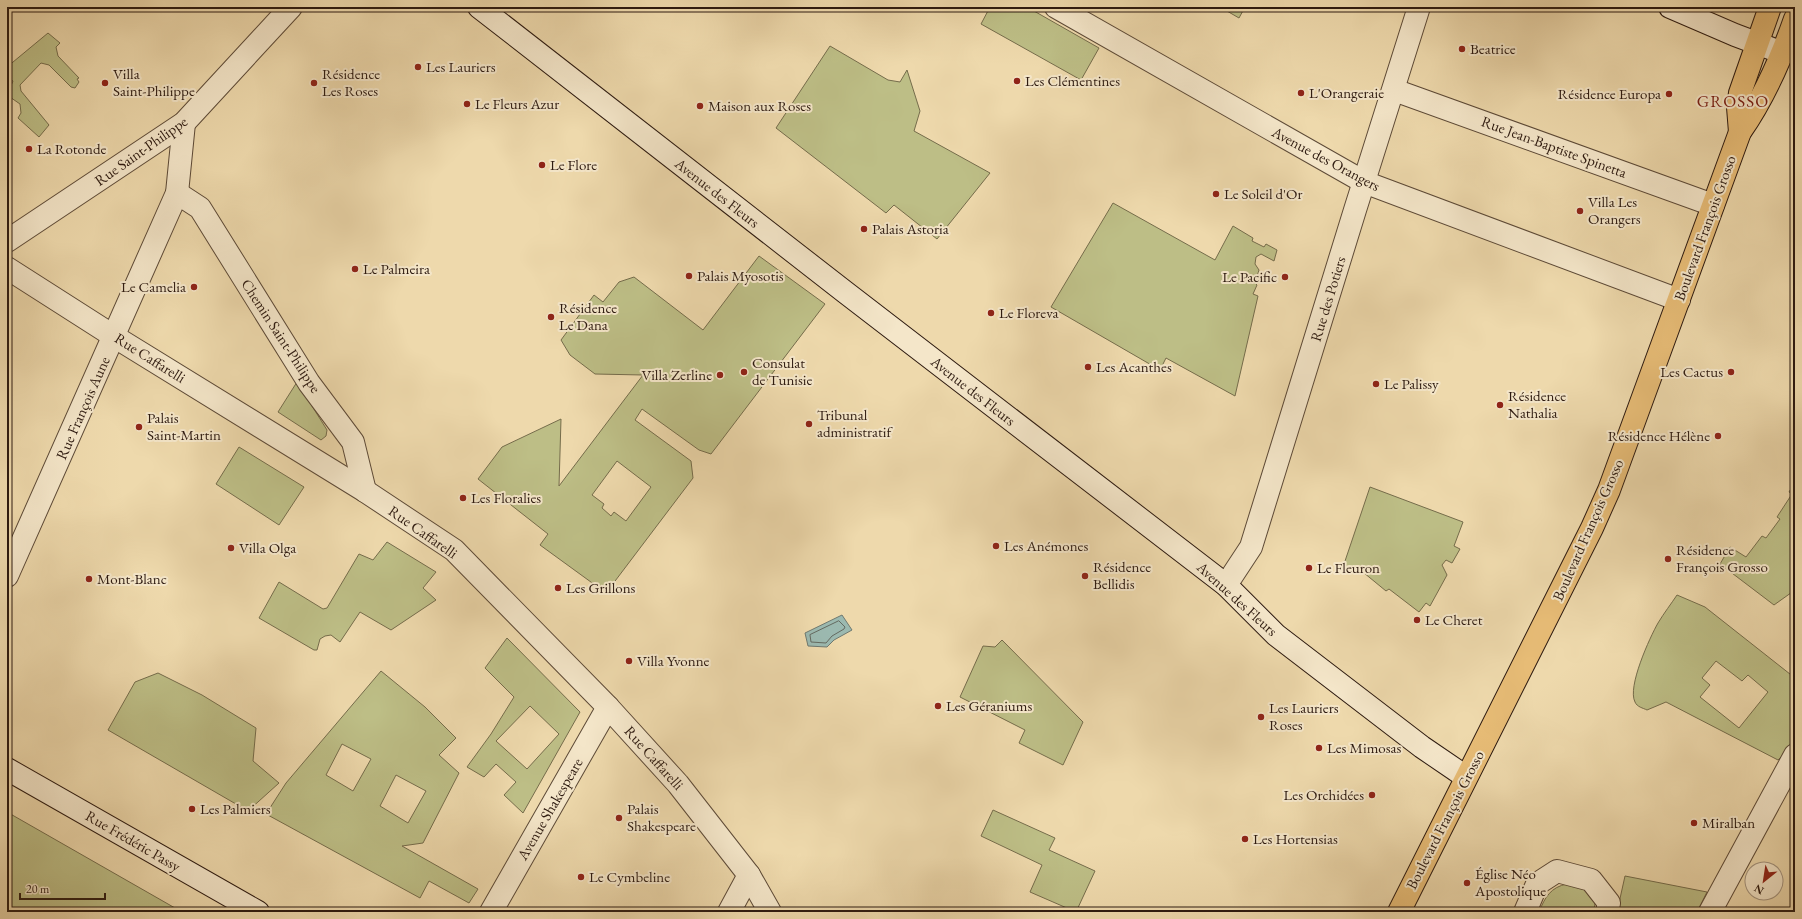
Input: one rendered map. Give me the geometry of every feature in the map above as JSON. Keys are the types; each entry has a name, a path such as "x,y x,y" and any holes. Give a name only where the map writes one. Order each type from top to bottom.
{"main road":[{"name":"Boulevard François Grosso","path":"1740,132 1738,107 1740,93 1770,7"},
{"name":"Boulevard François Grosso","path":"1399,912 1592,528 1609,490 1740,132 1753,113 1783,53 1795,20"}],"street":[{"name":"Rue Saint-Philippe","path":"7,241 184,123 291,7"},
{"name":"Avenue des Fleurs","path":"479,7 838,287 1226,585 1276,634 1422,747 1466,777"},
{"name":"Avenue des Orangers","path":"1056,7 1364,182 1679,300"},
{"name":"Rue des Potiers","path":"1226,585 1251,548 1364,182 1420,7"},
{"path":"1670,7 1783,53"},
{"name":"Rue Jean-Baptiste Spinetta","path":"1394,90 1713,205"},
{"name":"Rue François Aune","path":"7,576 115,337 177,193 184,123"},
{"name":"Chemin Saint-Philippe","path":"177,193 200,208 310,383 353,442 365,491"},
{"name":"Rue Caffarelli","path":"7,268 115,337 365,491 454,550 608,707 678,784 749,875 770,912"},
{"name":"Avenue Shakespeare","path":"491,912 608,707"},
{"path":"1710,912 1795,755"},
{"name":"Rue Frédéric Passy","path":"7,769 258,912"},
{"path":"1525,912 1537,884 1557,871 1592,880 1609,903 1607,912"},
{"path":"729,912 749,875"}],"green space":[{"path":"990,7 1027,7 1099,48 1081,80 981,24"},
{"path":"1220,7 1245,7 1239,18"},
{"path":"48,33 60,43 56,47 58,56 79,78 77,79 79,82 75,88 71,87 49,65 41,63 20,85 21,91 49,125 39,137 18,118 21,113 20,104 7,95 13,81 7,77 7,67"},
{"path":"830,46 888,80 900,82 907,70 920,111 914,131 990,173 937,239 894,205 886,213 776,128"},
{"path":"1113,203 1215,260 1233,226 1253,238 1252,241 1264,247 1266,244 1277,250 1274,261 1261,254 1256,257 1255,264 1259,270 1255,283 1257,285 1253,294 1258,296 1235,396 1166,358 1160,370 1051,307"},
{"path":"759,256 825,304 711,454 699,450 642,409 635,420 691,461 693,478 606,593 540,545 548,534 478,479 502,447 561,419 559,486 643,375 595,374 570,355 561,340 594,295 603,302 619,282 634,277 703,330","holes":["617,461 651,487 626,521 614,512 611,516 602,508 604,504 592,495"]},
{"path":"297,382 327,430 326,436 321,440 278,412"},
{"path":"239,447 304,487 279,525 216,484"},
{"path":"1795,482 1795,590 1774,605 1720,564 1730,547 1746,557 1762,536 1766,538 1780,519 1777,517 1792,494 1789,492"},
{"path":"1370,487 1463,522 1454,546 1460,549 1452,563 1446,560 1442,565 1447,575 1430,606 1426,603 1419,612 1389,589 1386,591 1358,568 1344,569 1343,567"},
{"path":"387,542 436,572 423,588 436,600 391,630 360,612 340,642 331,635 325,636 320,639 317,650 314,650 259,618 279,582 323,609 327,608 359,554 373,560"},
{"path":"1677,595 1705,607 1795,678 1795,743 1778,760 1666,702 1647,710 1636,704 1633,695 1640,662 1658,623","holes":["1716,661 1742,681 1748,675 1768,692 1739,728 1700,697 1710,685 1702,678"]},
{"path":"507,638 580,712 523,813 504,795 516,782 496,764 484,777 467,767 491,734 514,697 485,668","holes":["530,706 559,734 527,769 496,741"]},
{"path":"1002,640 1083,722 1063,765 1019,743 1025,730 960,697 983,646 995,647"},
{"path":"381,671 425,707 456,738 439,755 459,773 423,843 402,846 478,889 469,903 429,881 420,898 266,814 286,783","holes":["342,744 371,759 353,791 326,775","396,775 426,791 408,823 380,806"]},
{"path":"158,673 202,695 256,728 253,761 279,783 248,811 108,730 135,682"},
{"path":"993,810 1055,838 1049,850 1095,871 1076,912 1030,892 1042,865 981,836"},
{"path":"7,812 182,912 7,912"},
{"path":"1625,876 1707,892 1697,912 1617,912"},
{"path":"1567,884 1585,889 1595,903 1594,912 1539,912 1549,894 1553,890 1561,885"}],"water":[{"path":"842,615 852,630 834,640 827,647 808,646 805,633"}],"place":[{"name":"Beatrice","path":"1462,49"},
{"name":"Les Lauriers","path":"418,67"},
{"name":"Les Clémentines","path":"1017,81"},
{"name":"Villa Saint-Philippe","path":"105,83"},
{"name":"Résidence Les Roses","path":"314,83"},
{"name":"L'Orangeraie","path":"1301,93"},
{"name":"Résidence Europa","path":"1669,94"},
{"name":"Le Fleurs Azur","path":"467,104"},
{"name":"Maison aux Roses","path":"700,106"},
{"name":"La Rotonde","path":"29,149"},
{"name":"Le Flore","path":"542,165"},
{"name":"Le Soleil d'Or","path":"1216,194"},
{"name":"Villa Les Orangers","path":"1580,211"},
{"name":"Palais Astoria","path":"864,229"},
{"name":"Le Palmeira","path":"355,269"},
{"name":"Palais Myosotis","path":"689,276"},
{"name":"Le Pacific","path":"1285,277"},
{"name":"Le Camelia","path":"194,287"},
{"name":"Le Floreva","path":"991,313"},
{"name":"Résidence Le Dana","path":"551,317"},
{"name":"Les Acanthes","path":"1088,367"},
{"name":"Consulat de Tunisie","path":"744,372"},
{"name":"Les Cactus","path":"1731,372"},
{"name":"Villa Zerline","path":"720,375"},
{"name":"Le Palissy","path":"1376,384"},
{"name":"Résidence Nathalia","path":"1500,405"},
{"name":"Tribunal administratif","path":"809,424"},
{"name":"Palais Saint-Martin","path":"139,427"},
{"name":"Résidence Hélène","path":"1718,436"},
{"name":"Les Floralies","path":"463,498"},
{"name":"Les Anémones","path":"996,546"},
{"name":"Villa Olga","path":"231,548"},
{"name":"Résidence François Grosso","path":"1668,559"},
{"name":"Le Fleuron","path":"1309,568"},
{"name":"Résidence Bellidis","path":"1085,576"},
{"name":"Mont-Blanc","path":"89,579"},
{"name":"Les Grillons","path":"558,588"},
{"name":"Le Cheret","path":"1417,620"},
{"name":"Villa Yvonne","path":"629,661"},
{"name":"Les Géraniums","path":"938,706"},
{"name":"Les Lauriers Roses","path":"1261,717"},
{"name":"Les Mimosas","path":"1319,748"},
{"name":"Les Orchidées","path":"1372,795"},
{"name":"Les Palmiers","path":"192,809"},
{"name":"Palais Shakespeare","path":"619,818"},
{"name":"Miralban","path":"1694,823"},
{"name":"Les Hortensias","path":"1245,839"},
{"name":"Le Cymbeline","path":"581,877"},
{"name":"Église Néo Apostolique","path":"1467,883"}],"district":[{"name":"GROSSO","path":"1733,101"}]}
